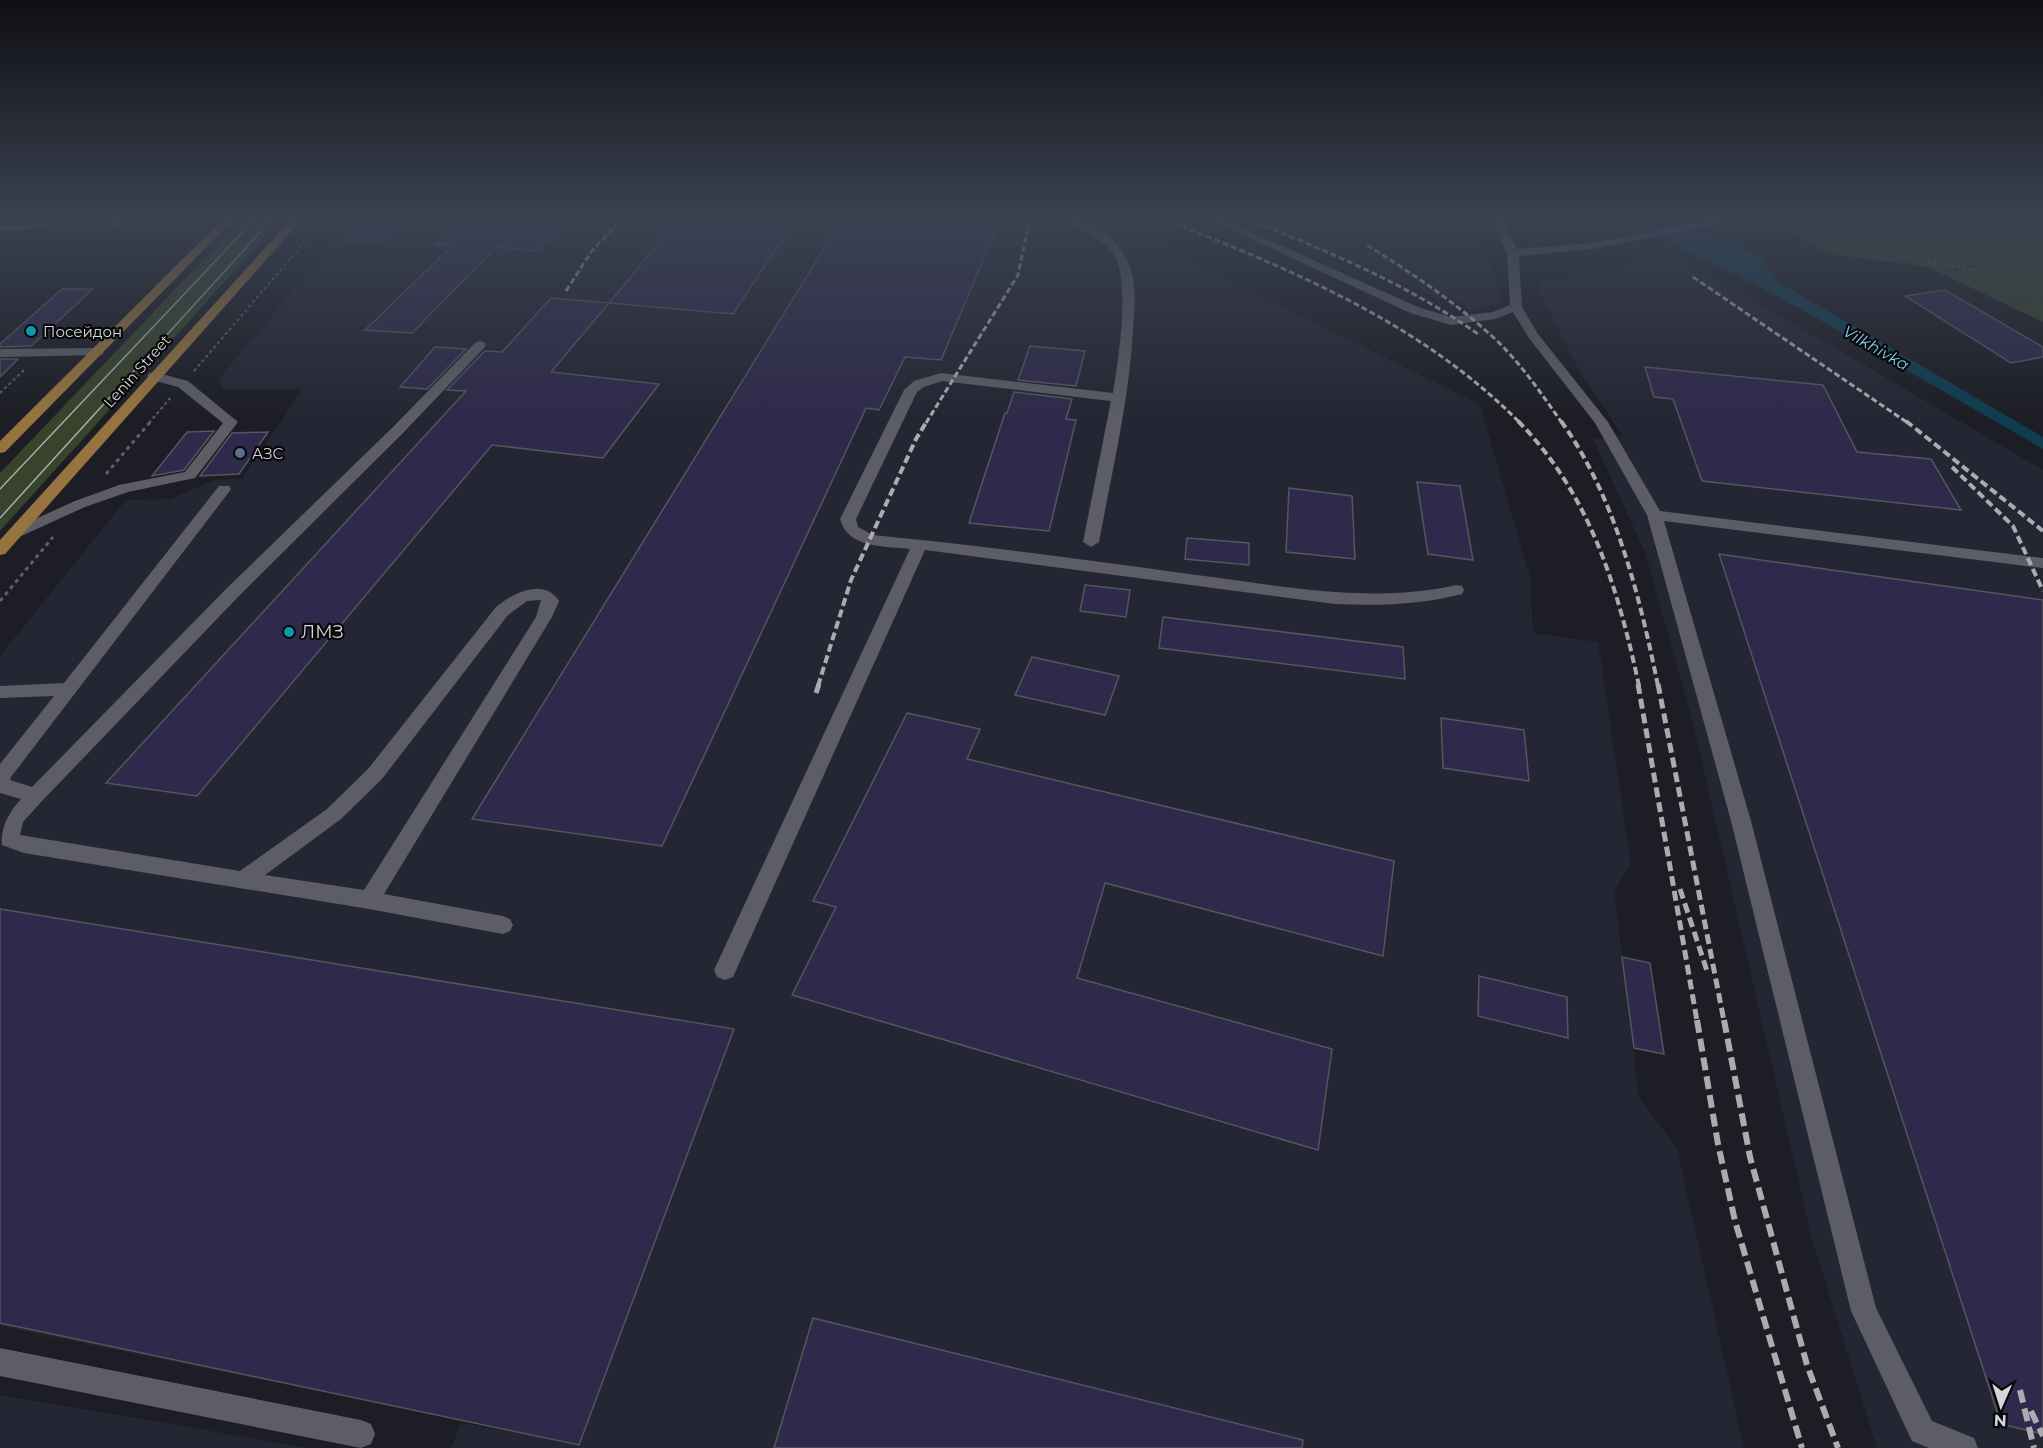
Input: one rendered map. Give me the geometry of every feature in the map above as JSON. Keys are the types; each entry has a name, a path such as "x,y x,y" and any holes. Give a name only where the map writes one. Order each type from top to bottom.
{"main road":[{"path":"0,449 98,352 162,284"},
{"name":"Lenin Street","path":"0,550 238,284"}],"street":[{"path":"1091,542 1120,398 1129,296 1127,284"},
{"path":"1356,284 1414,310 1451,321 1495,315 1516,307"},
{"path":"1515,284 1516,307 1533,335 1601,422 1655,515 1741,821 1864,1311 1922,1431 1964,1448"},
{"path":"480,345 397,431 233,592 36,795 14,819 9,839 24,845 369,900 503,925"},
{"path":"0,353 98,352"},
{"path":"14,534 80,504 124,488 189,475 231,422 183,384 154,376"},
{"path":"1120,398 941,377 919,384 911,390 849,519 849,526 856,534 870,540 920,544 1334,597 1413,600 1456,590"},
{"path":"36,795 8,789 0,783 2,775 66,689 224,489"},
{"path":"1655,515 2043,563"},
{"path":"725,970 920,544"},
{"path":"243,880 334,814 375,774 502,611 519,596 531,593 546,595 551,601 544,617 369,900"},
{"path":"0,692 66,689"},
{"path":"0,1362 361,1434"}],"path":[{"path":"0,601 269,284"},
{"path":"0,393 42,353"}],"shaded area":[{"path":"299,284 1239,284 1480,405 1530,577 1533,633 1598,642 1631,864 1614,891 1639,1097 1677,1149 1744,1448 451,1448 461,1423 537,1436 0,1326 0,656 126,500 170,499 214,480 242,479 303,389 224,390 219,379"},
{"path":"1404,284 1496,284 1500,302 1470,310 1452,297 1441,300"},
{"path":"1541,284 1726,284 2043,470 2043,1448 1877,1448 1812,1239 1692,719 1645,552 1593,439 1623,436 1578,368 1537,288"},
{"path":"0,1395 310,1448 0,1448"}],"green space":[{"path":"181,284 223,284 0,531 0,473"},
{"path":"1963,284 2043,284 2043,322"}],"water":[{"name":"Vilkhivka","path":"1753,284 1781,284 2043,437 2043,449"}],"building":[{"path":"413,284 460,284 412,333 365,330"},
{"path":"625,284 753,284 733,314 609,303"},
{"path":"802,284 973,284 941,360 905,357 879,410 866,408 662,846 472,819"},
{"path":"62,289 93,289 31,346 0,347 0,344"},
{"path":"1945,290 2043,347 2043,357 2011,363 1905,296"},
{"path":"551,298 609,303 551,372 659,384 603,458 492,445 197,796 106,783 466,391 447,390 485,351 502,352"},
{"path":"1030,346 1085,351 1076,386 1018,380"},
{"path":"435,347 466,349 427,389 400,387"},
{"path":"0,359 18,359 0,377"},
{"path":"1645,367 1823,385 1857,452 1931,459 1961,510 1702,481 1673,399 1654,397"},
{"path":"1014,392 1072,399 1066,419 1076,420 1049,531 969,523"},
{"path":"214,431 184,470 152,476 187,432"},
{"path":"268,432 239,474 200,476 232,433"},
{"path":"1417,482 1460,486 1473,560 1428,554"},
{"path":"1289,488 1352,496 1355,559 1286,552"},
{"path":"1187,538 1249,543 1249,565 1185,559"},
{"path":"1719,554 2043,600 2043,1434 2001,1424"},
{"path":"1085,585 1130,590 1126,617 1080,611"},
{"path":"1163,617 1403,647 1405,679 1159,648"},
{"path":"1032,657 1119,676 1105,715 1015,695"},
{"path":"907,713 980,729 967,759 1394,861 1383,956 1105,883 1077,978 1332,1049 1318,1150 792,995 836,907 813,901"},
{"path":"1441,718 1524,730 1529,781 1443,768"},
{"path":"0,909 734,1029 579,1445 0,1323"},
{"path":"1622,957 1650,963 1664,1054 1634,1048"},
{"path":"1479,976 1567,997 1568,1038 1478,1016"},
{"path":"813,1318 1303,1440 1302,1448 774,1448"}],"tram line":[{"path":"0,489 194,284"},
{"path":"0,518 213,284"}],"railway":[{"path":"566,291 571,284"},
{"path":"926,423 1013,284"},
{"path":"1315,284 1395,326 1439,355 1481,387 1519,422"},
{"path":"1393,284 1450,315 1478,334"},
{"path":"1426,284 1448,299 1503,347 1521,367 1562,423"},
{"path":"1703,284 1908,423"},
{"path":"818,686 851,580 916,439 927,421"},
{"path":"1561,421 1580,450 1611,514 1634,583 1658,686"},
{"path":"1906,421 2043,531"},
{"path":"1519,422 1543,449 1564,479 1598,544 1621,614 1639,686"},
{"path":"1952,467 2013,526 2043,591"},
{"path":"816,693 819,684"},
{"path":"1638,684 1697,1021"},
{"path":"1658,684 1724,1021"},
{"path":"1680,889 1708,974"},
{"path":"1697,1020 1718,1144 1735,1221 1802,1448"},
{"path":"1724,1020 1750,1157 1807,1365 1838,1448"},
{"path":"2020,1390 2034,1448"},
{"path":"2031,1411 2043,1436"}],"place":[{"name":"Посейдон","path":"31,331"},
{"name":"АЗС","path":"240,453"},
{"name":"ЛМЗ","path":"289,632"}]}
